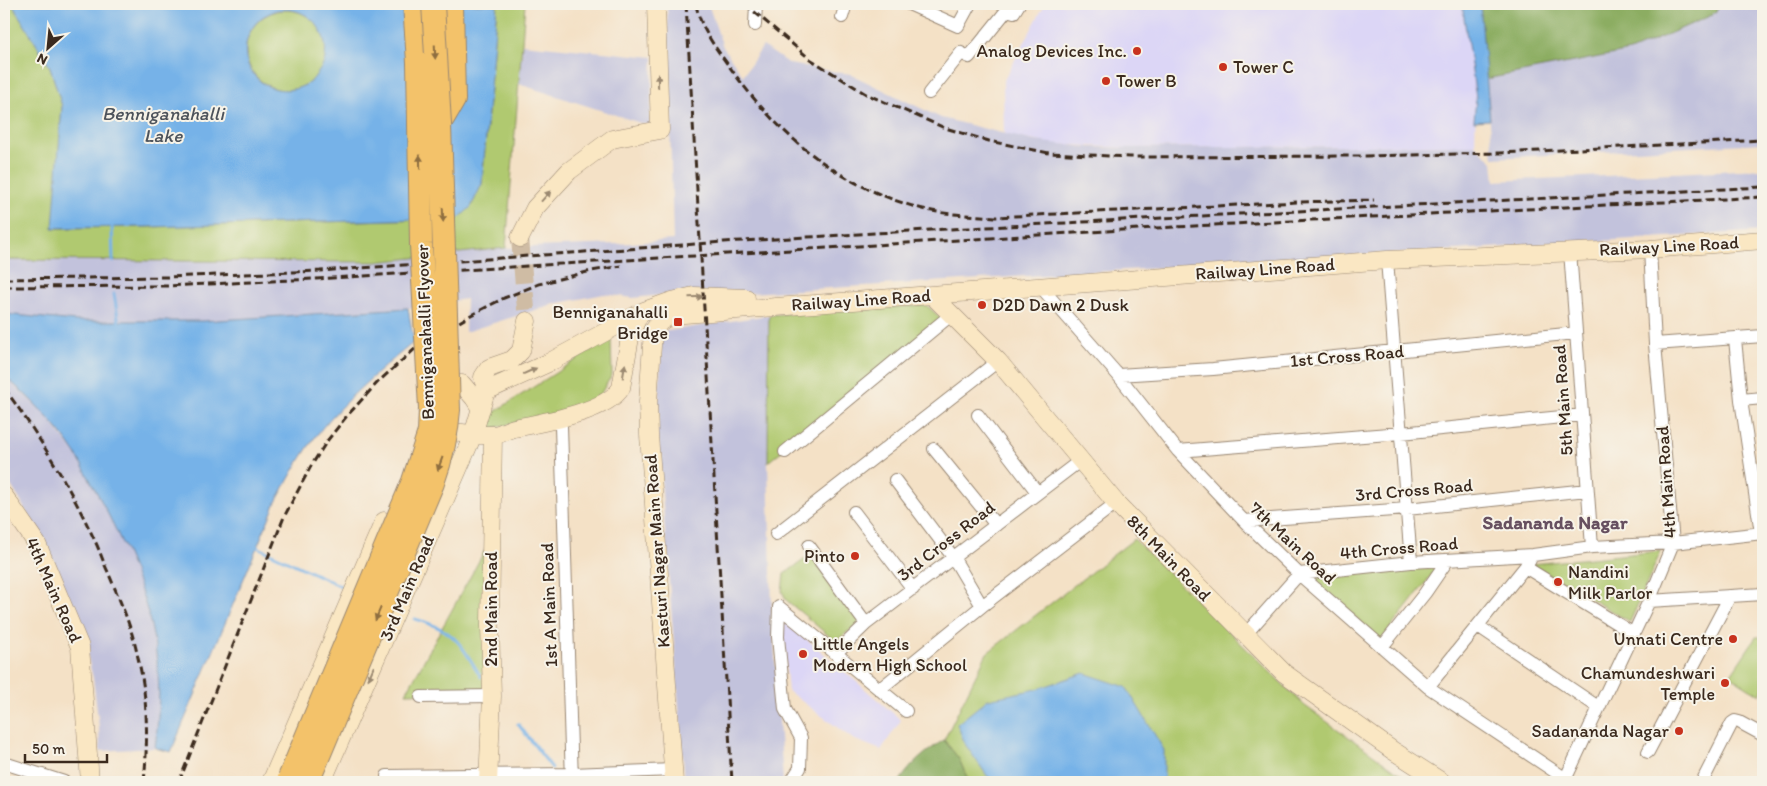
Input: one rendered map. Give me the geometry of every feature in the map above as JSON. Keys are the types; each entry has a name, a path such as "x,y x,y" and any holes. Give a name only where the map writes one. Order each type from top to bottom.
{"highway":[{"name":"Benniganahalli Flyover","path":"289,781 413,481 429,432 430,379 421,244 418,62 414,4"},
{"name":"Benniganahalli Flyover","path":"289,781 433,483 443,457 448,433 449,410 440,124 433,4"},
{"path":"440,124 454,100 452,4"}],"street":[{"path":"520,238 535,208 569,170 612,139 660,130 656,4"},
{"path":"755,25 756,4"},
{"path":"842,17 846,4"},
{"path":"909,4 958,26 970,4"},
{"path":"929,93 961,53 969,57 1007,10 1014,12 1019,4"},
{"name":"Railway Line Road","path":"660,322 671,315 1387,260 1650,248 1763,240"},
{"name":"4th Main Road","path":"1565,781 1649,601 1673,543 1655,344 1650,248"},
{"name":"5th Main Road","path":"1570,251 1592,547"},
{"path":"1387,260 1412,562"},
{"name":"7th Main Road","path":"1040,286 1118,375 1178,451 1244,521 1299,574 1428,687 1565,781"},
{"name":"8th Main Road","path":"932,295 998,361 1116,503 1284,673 1392,750 1442,782"},
{"name":"Railway Line Road","path":"486,391 548,363 644,311 672,301 694,296 747,298 767,307"},
{"path":"785,452 952,314"},
{"path":"421,430 452,431 473,435 498,435 510,429 559,419 596,406 618,394 621,388 631,332 639,315"},
{"name":"3rd Main Road","path":"322,782 473,435 486,391 484,377 489,368 512,360 521,351 527,321"},
{"name":"Kasturi Nagar Main Road","path":"660,322 653,331 648,402 649,436 674,776"},
{"name":"1st Cross Road","path":"1118,375 1213,368 1576,333"},
{"path":"1655,344 1763,336"},
{"path":"1735,339 1741,400 1758,471 1762,533"},
{"path":"776,534 998,361"},
{"path":"289,781 421,430 425,392 436,388 462,384 481,410"},
{"path":"1741,400 1763,398"},
{"path":"978,415 1037,492"},
{"path":"1178,451 1401,433 1582,415"},
{"name":"1st A Main Road","path":"561,426 572,778"},
{"name":"2nd Main Road","path":"488,779 492,696 490,625 498,435"},
{"path":"934,449 996,525"},
{"name":"3rd Cross Road","path":"836,653 866,624 1081,460"},
{"path":"895,480 953,557 982,606"},
{"name":"3rd Cross Road","path":"1244,521 1407,509 1588,490"},
{"name":"4th Main Road","path":"4,496 37,544 80,647 90,782"},
{"path":"880,689 982,606 1116,503"},
{"path":"854,512 913,589"},
{"name":"4th Cross Road","path":"1299,574 1412,562 1533,555 1592,547 1673,543 1762,533"},
{"path":"809,546 866,624"},
{"path":"1428,687 1526,567 1533,555"},
{"path":"1382,647 1425,593 1447,561"},
{"path":"1526,567 1634,634"},
{"path":"1245,635 1299,574"},
{"path":"1649,601 1763,594"},
{"path":"1648,752 1730,596"},
{"path":"791,782 800,768 801,738 784,709 778,637 779,607 906,711"},
{"path":"1478,626 1598,707"},
{"path":"421,697 492,696"},
{"path":"1702,782 1734,721 1763,735"},
{"path":"4,764 64,782"},
{"path":"387,776 414,779 488,779 674,776"}],"shaded area":[{"path":"667,4 708,4 723,47 743,76 763,46 789,64 850,74 941,118 1034,141 1086,147 1126,148 1475,145 1493,162 1495,181 1763,169 1763,231 749,293 690,292 633,298 604,294 554,304 465,332 466,299 408,308 203,321 76,321 4,314 4,260 376,262 506,248 673,240"},
{"path":"1045,4 1462,4 1476,98 1475,145 1126,148 1052,144 1004,135 1003,82"},
{"path":"1480,4 1763,4 1763,143 1493,158"},
{"path":"522,44 653,57 650,126 519,84"},
{"path":"769,315 768,462 772,610 783,782 685,782 657,430 662,332"},
{"path":"4,376 43,412 76,454 114,525 134,569 147,609 158,673 159,714 155,748 100,751 93,678 81,630 53,563 4,474"},
{"name":"Little Angels Modern High School","path":"781,617 901,720 881,750 853,739 788,691"}],"green space":[{"path":"4,4 12,4 50,67 62,106 54,228 459,218 482,184 497,4 525,4 506,248 376,262 4,260"},
{"path":"1480,4 1723,4 1712,15 1630,51 1486,79"},
{"path":"286,10 301,13 314,22 323,35 326,50 323,65 314,78 301,87 286,90 271,87 258,78 249,65 246,50 249,35 258,22 271,13"},
{"path":"926,305 943,320 768,462 769,315"},
{"path":"611,339 612,375 601,393 584,407 489,429 485,418"},
{"path":"1134,539 1305,706 1412,782 971,782 968,780 959,759 944,740 987,653"},
{"path":"485,550 487,691 406,693"},
{"path":"1661,551 1630,622 1531,564"},
{"path":"811,555 862,622 835,641 786,600 782,591 784,574"},
{"path":"1438,567 1381,640 1309,577"},
{"path":"1756,637 1763,637 1763,688 1760,695 1730,676"},
{"path":"944,740 959,759 968,780 971,782 899,782 919,759"}],"water":[{"name":"Benniganahalli Lake","path":"12,4 497,4 482,184 471,207 459,218 53,228 62,106 50,67","holes":["277,10 294,10 303,14 315,23 323,35 325,43 324,63 311,81 298,88 283,90 269,87 258,80 250,70 246,58 246,45 250,31 262,18"]},
{"path":"1462,4 1480,4 1490,120 1474,121 1476,98"},
{"path":"408,308 414,342 340,408 322,428 301,459 276,502 171,752 155,748 158,720 158,673 151,625 137,579 118,534 76,454 43,412 4,376 4,314 76,321 203,321"},
{"path":"1084,673 1126,687 1164,750 1164,782 999,782 988,777 965,744 957,724 988,699 1037,689"}],"waterway":[{"path":"113,262 112,226 114,223"},
{"path":"114,294 119,324"},
{"path":"253,545 343,587"},
{"path":"415,619 440,628 456,639 481,677"},
{"path":"518,724 552,768"}],"tunnel":[{"path":"520,238 527,321"}],"railway":[{"path":"686,4 732,782"},
{"path":"696,4 706,32 722,57 753,97 794,139 816,158 866,188 894,200 923,209 950,214 995,217 1374,200"},
{"path":"745,4 810,59 866,94 945,128 989,141 1049,153 1130,157 1366,156 1499,153 1763,140"},
{"path":"4,279 167,277 320,271 724,242 910,231 1763,187"},
{"path":"4,287 166,286 314,279 1155,228 1763,197"},
{"path":"179,782 284,517 311,466 327,441 346,417 379,381 416,348 471,315 504,298 539,284 591,271 621,266"},
{"path":"4,388 42,443 75,501 97,545 129,625 144,688 146,735 144,782"}],"place":[{"name":"Analog Devices Inc.","path":"1137,51"},
{"name":"Tower C","path":"1223,67"},
{"name":"Tower B","path":"1106,81"},
{"name":"D2D Dawn 2 Dusk","path":"982,305"},
{"name":"Benniganahalli Bridge","path":"678,322"},
{"name":"Pinto","path":"855,556"},
{"name":"Nandini Milk Parlor","path":"1558,582"},
{"name":"Unnati Centre","path":"1733,639"},
{"name":"Little Angels Modern High School","path":"803,654"},
{"name":"Chamundeshwari Temple","path":"1725,683"},
{"name":"Sadananda Nagar","path":"1679,731"}],"district":[{"name":"Sadananda Nagar","path":"1555,522"}]}
